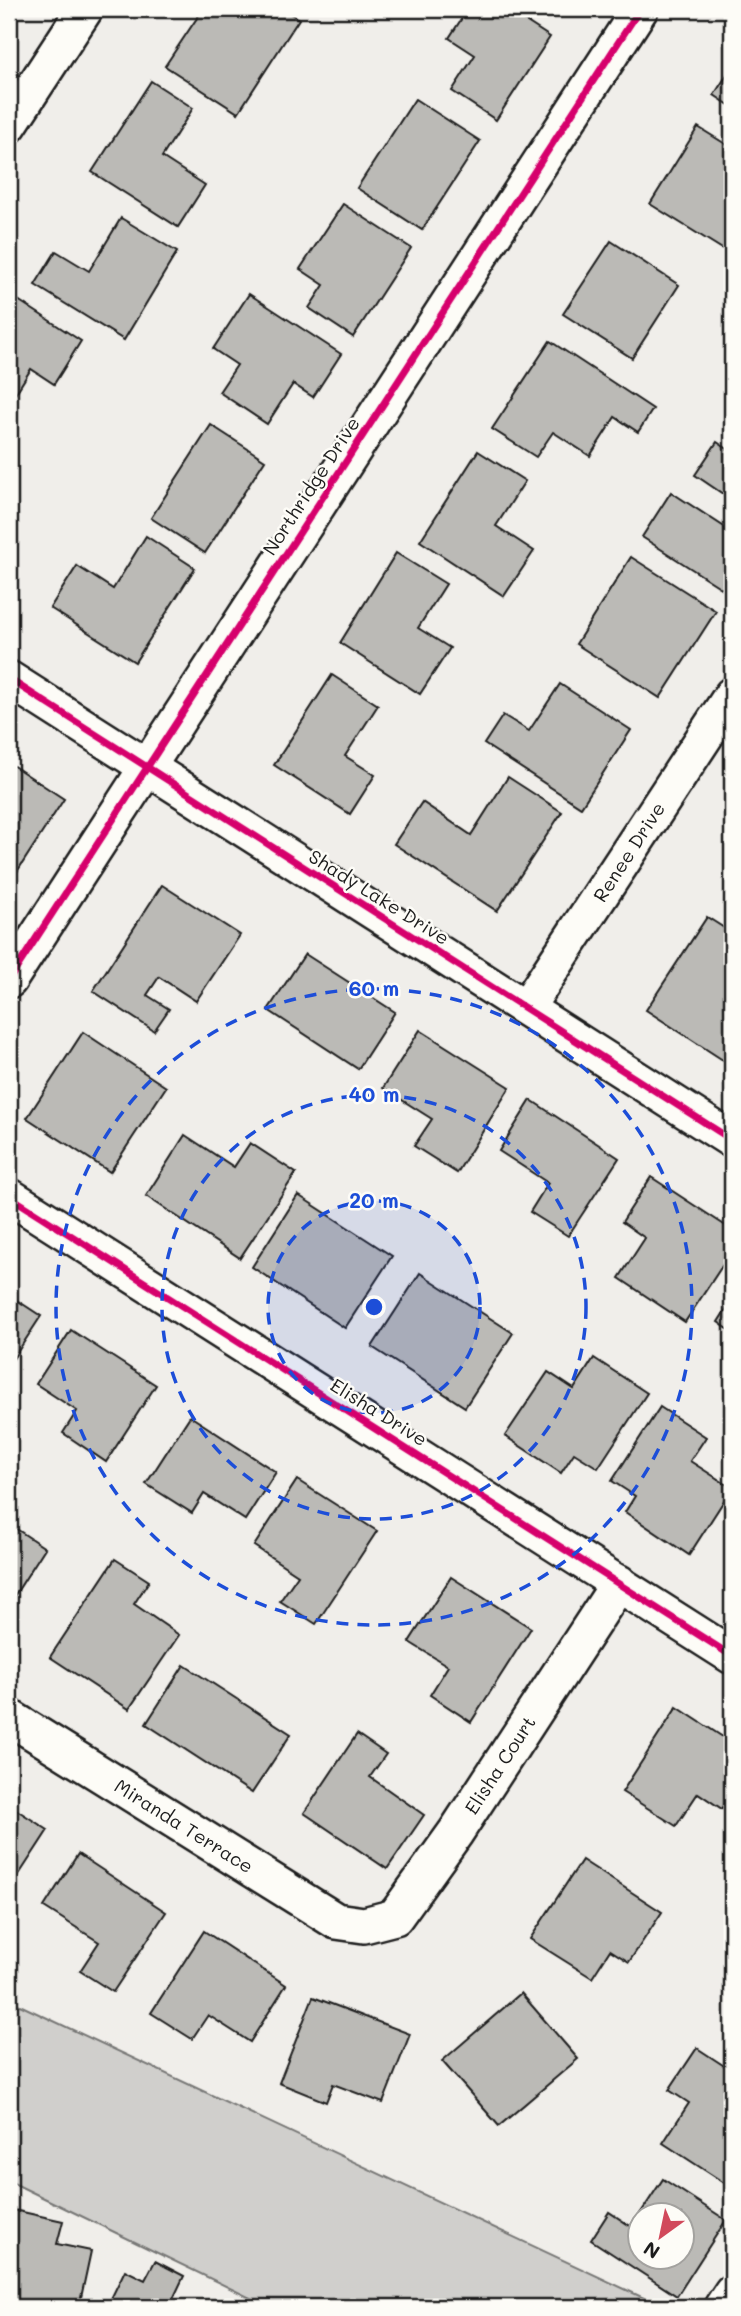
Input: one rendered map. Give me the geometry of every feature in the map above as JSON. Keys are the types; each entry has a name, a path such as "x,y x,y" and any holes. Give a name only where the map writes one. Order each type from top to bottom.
{"street":[{"path":"9,125 85,9"},
{"name":"Northridge Drive","path":"9,981 640,9"},
{"name":"Shady Lake Drive","path":"9,679 146,769 732,1140"},
{"name":"Renee Drive","path":"526,1009 732,695"},
{"name":"Elisha Drive","path":"9,1196 732,1656"},
{"name":"Elisha Court","path":"363,1925 394,1917 456,1832 619,1583"},
{"name":"Miranda Terrace","path":"9,1717 335,1921 363,1925"},
{"path":"722,2307 732,2292"}],"shaded area":[{"path":"9,2000 663,2307 269,2307 9,2181"}],"building":[{"path":"203,9 283,9 299,19 238,113 165,66"},
{"path":"468,9 507,9 550,37 496,120 452,91 475,55 449,38"},
{"path":"732,67 732,107 714,95"},
{"path":"151,81 193,108 162,157 205,185 178,227 92,172"},
{"path":"415,99 480,141 422,230 357,188"},
{"path":"698,127 732,148 732,255 650,204"},
{"path":"343,204 411,248 353,337 309,308 324,285 300,269"},
{"path":"121,218 177,252 124,340 35,285 56,251 89,271"},
{"path":"611,241 679,285 632,358 563,314"},
{"path":"249,294 341,354 313,397 293,384 267,424 219,392 237,365 213,349"},
{"path":"15,298 81,341 54,384 31,369 9,404 9,307"},
{"path":"550,341 653,409 638,432 615,417 590,456 553,432 536,457 492,429"},
{"path":"211,425 265,460 205,553 151,518"},
{"path":"717,442 732,452 732,500 695,475"},
{"path":"478,451 525,481 496,526 534,551 504,596 420,541"},
{"path":"671,492 732,532 732,589 729,593 642,537"},
{"path":"146,536 195,568 135,662 50,608 77,566 113,589"},
{"path":"396,553 446,584 418,628 450,648 420,694 340,643"},
{"path":"631,557 716,611 660,698 576,644"},
{"path":"332,675 378,705 345,756 375,775 350,814 274,765"},
{"path":"560,684 631,730 581,807 484,744 503,715 529,731"},
{"path":"9,763 64,799 9,884"},
{"path":"508,777 562,812 497,911 394,844 422,802 471,835"},
{"path":"162,885 240,935 196,1001 159,977 147,995 169,1009 154,1031 93,991"},
{"path":"707,917 732,933 732,1066 646,1010"},
{"path":"305,954 395,1012 358,1069 268,1010"},
{"path":"420,1030 510,1087 457,1173 414,1146 432,1119 383,1088"},
{"path":"83,1032 166,1087 110,1172 27,1118"},
{"path":"531,1100 619,1158 568,1236 530,1212 548,1183 499,1151"},
{"path":"185,1135 234,1167 250,1143 296,1173 240,1258 146,1196"},
{"path":"651,1177 732,1230 732,1251 685,1322 619,1278 645,1238 622,1222"},
{"path":"298,1195 392,1256 345,1328 252,1267"},
{"path":"420,1273 513,1333 465,1407 372,1347"},
{"path":"9,1295 41,1316 9,1365"},
{"path":"732,1300 732,1332 718,1322"},
{"path":"71,1330 156,1385 106,1462 63,1433 77,1411 36,1384"},
{"path":"594,1358 647,1393 598,1468 574,1453 561,1473 505,1436 548,1372 574,1389"},
{"path":"660,1407 706,1437 690,1461 732,1488 689,1555 625,1512 635,1496 612,1481"},
{"path":"190,1416 276,1472 245,1520 204,1494 192,1513 146,1484"},
{"path":"297,1480 377,1531 316,1624 280,1601 298,1575 254,1546"},
{"path":"9,1524 45,1548 9,1604"},
{"path":"115,1559 149,1581 134,1604 179,1635 129,1709 50,1657"},
{"path":"451,1577 531,1628 471,1722 430,1695 448,1666 409,1642"},
{"path":"184,1665 291,1734 252,1793 146,1724"},
{"path":"677,1707 732,1743 732,1793 722,1809 698,1793 676,1826 622,1792"},
{"path":"357,1734 386,1754 370,1777 424,1815 387,1869 304,1813"},
{"path":"9,1805 48,1830 9,1890"},
{"path":"78,1854 166,1912 113,1992 80,1971 99,1942 44,1907"},
{"path":"582,1860 662,1912 629,1962 610,1950 592,1978 530,1939"},
{"path":"204,1931 286,1985 250,2042 208,2015 192,2039 151,2013"},
{"path":"521,1993 578,2059 499,2126 442,2061"},
{"path":"313,1997 410,2034 383,2103 333,2084 326,2102 279,2083"},
{"path":"697,2048 732,2071 732,2188 663,2143 689,2103 669,2090"},
{"path":"663,2179 695,2200 649,2200"},
{"path":"696,2200 726,2220 696,2267"},
{"path":"9,2209 63,2221 57,2244 91,2251 79,2307 9,2307"},
{"path":"609,2212 626,2223 626,2263 591,2240"},
{"path":"155,2261 184,2276 173,2299 189,2307 107,2307 125,2270 145,2280"},
{"path":"637,2270 694,2270 677,2296"}],"cycle path":[{"path":"9,980 640,9"},
{"path":"9,679 732,1140"},
{"path":"9,1196 732,1656"}]}
